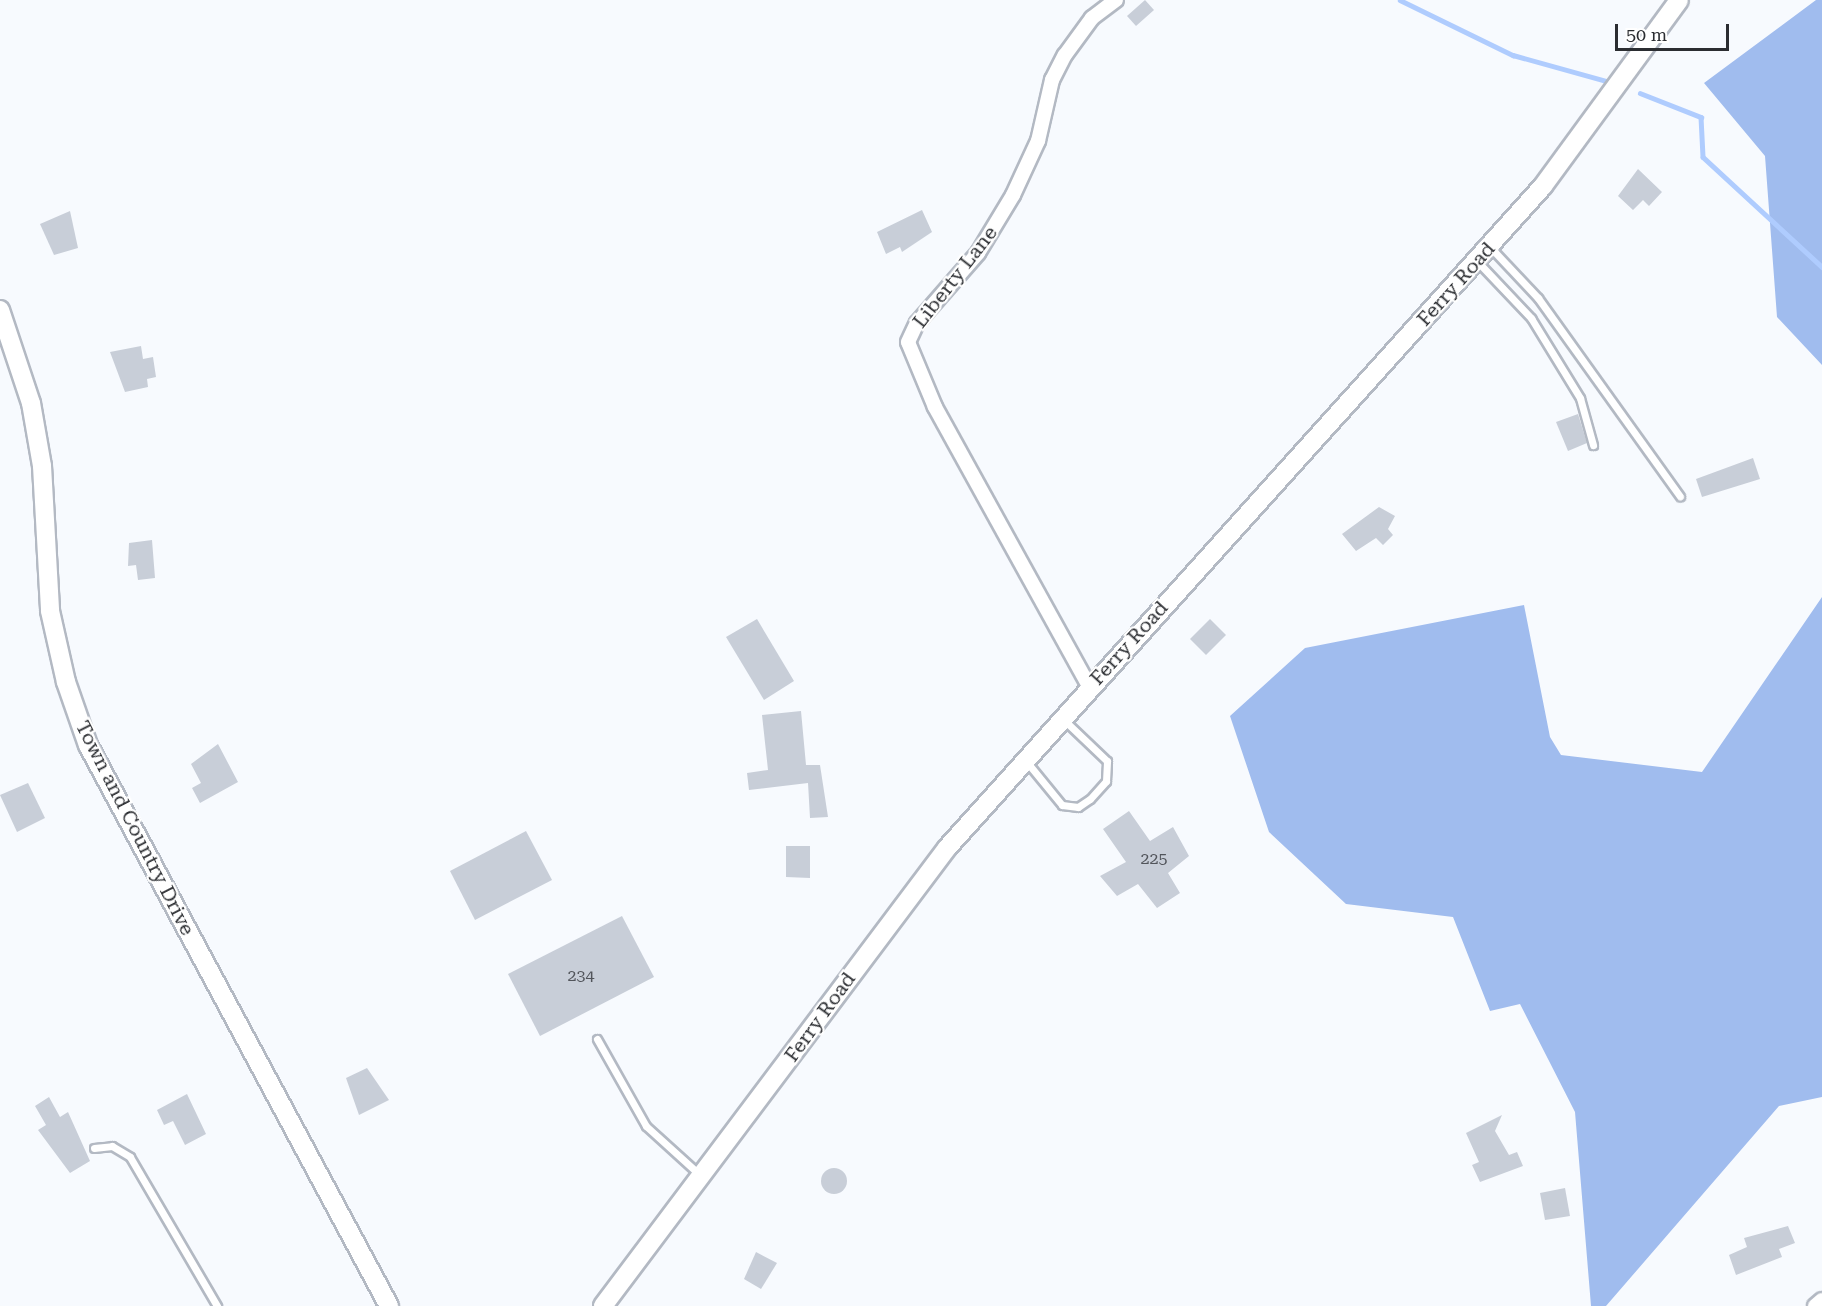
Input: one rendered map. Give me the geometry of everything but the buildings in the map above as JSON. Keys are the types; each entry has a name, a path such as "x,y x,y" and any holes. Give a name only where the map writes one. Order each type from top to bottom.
{"main road":[{"name":"Ferry Road","path":"603,1306 703,1178 892,919 1024,759 1089,686 1490,248 1602,111 1679,0"},
{"name":"Town and Country Drive","path":"0,310 31,403 42,466 50,611 66,682 88,745 389,1306"}],"street":[{"name":"Liberty Lane","path":"1089,686 935,407 908,342 917,323 978,253 1004,213 1038,141 1052,80 1065,54 1092,18 1116,0"},
{"path":"1815,1306 1822,1300"}],"lane":[{"path":"1490,248 1538,298 1680,496"},
{"path":"1477,261 1531,318 1580,398 1593,445"},
{"path":"1024,759 1062,805 1078,807 1090,799 1106,781 1107,761 1062,717"},
{"path":"597,1039 646,1126 703,1178"},
{"path":"94,1148 112,1146 130,1157 217,1306"}],"shaded area":[{"path":"1816,0 1822,0 1822,365 1777,317 1765,156 1704,83"},
{"path":"1822,597 1822,1097 1779,1106 1606,1306 1591,1306 1575,1112 1520,1004 1490,1011 1453,917 1346,904 1269,832 1230,716 1305,648 1524,605 1550,737 1561,755 1702,772"}],"waterway":[{"path":"1400,0 1513,55 1606,81"},
{"path":"1640,93 1701,117 1703,157 1822,267"}]}
